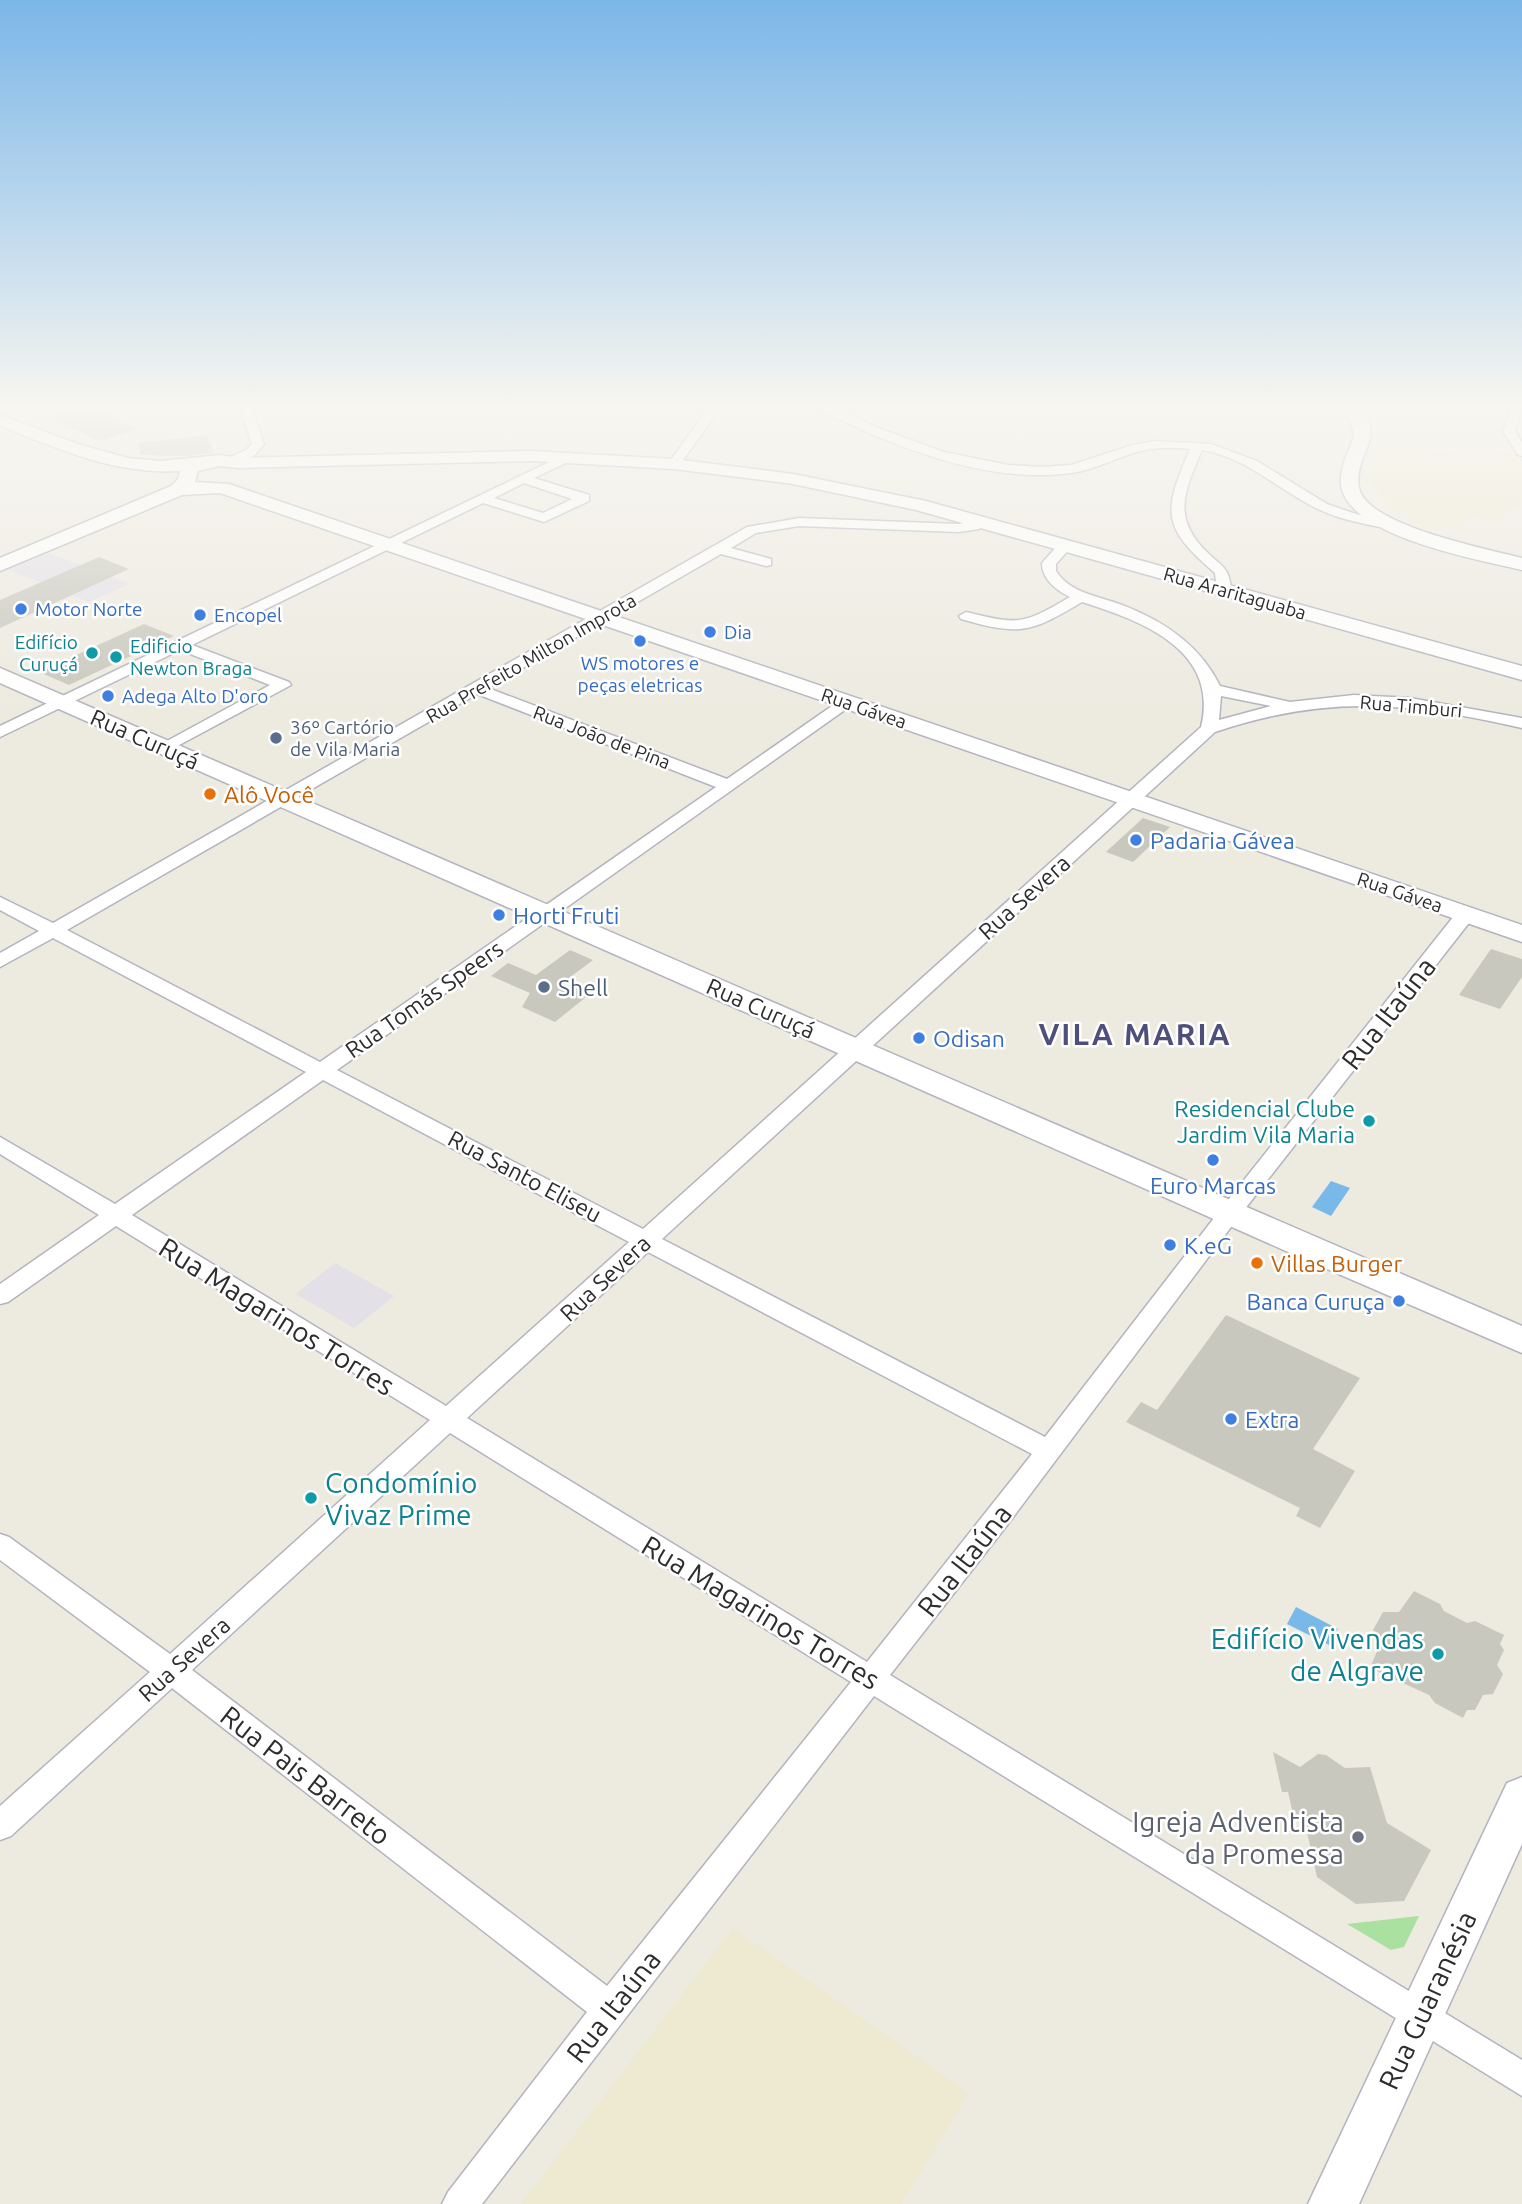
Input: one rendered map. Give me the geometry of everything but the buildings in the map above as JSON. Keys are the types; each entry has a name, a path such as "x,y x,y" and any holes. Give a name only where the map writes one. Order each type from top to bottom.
{"street":[{"path":"0,565 140,506"},
{"name":"Rua Gávea","path":"300,506 387,545 1522,934"},
{"path":"0,732 470,506"},
{"path":"506,506 544,518 568,506"},
{"name":"Rua Araritaguaba","path":"917,506 1522,673"},
{"path":"1177,506 1180,531 1190,545 1222,572 1224,589"},
{"path":"1322,506 1522,564"},
{"path":"1361,506 1390,526"},
{"name":"Rua Prefeito Milton Improta","path":"0,961 752,530 780,524 968,528 980,523"},
{"path":"1065,546 1049,563 1049,571 1059,586 1140,617 1168,634 1205,669 1215,691 1216,708 1209,729"},
{"path":"720,548 766,562"},
{"path":"966,616 1000,626 1026,627 1081,596"},
{"path":"163,747 283,685 180,645"},
{"name":"Rua Curuçá","path":"0,676 1522,1340"},
{"name":"Rua João de Pina","path":"477,689 727,785"},
{"path":"1215,691 1299,704"},
{"name":"Rua Timburi","path":"1299,704 1363,700 1415,703 1522,723"},
{"name":"Rua Tomás Speers","path":"0,1296 848,702"},
{"path":"1209,729 1299,704"},
{"name":"Rua Severa","path":"0,1826 1209,729"},
{"name":"Rua Santo Eliseu","path":"0,903 1049,1451"},
{"name":"Rua Itaúna","path":"460,2204 1049,1451 1229,1214 1465,915"},
{"name":"Rua Magarinos Torres","path":"0,1144 1522,2079"},
{"name":"Rua Pais Barreto","path":"0,1545 171,1671 610,2009"},
{"name":"Rua Guaranésia","path":"1333,2204 1522,1797"}],"shaded area":[{"path":"1390,506 1518,506 1499,520 1468,515 1459,525 1429,530"},
{"path":"49,553 129,584 89,602 9,570"},
{"path":"335,1263 394,1296 354,1328 296,1294"},
{"path":"733,1928 969,2093 901,2204 521,2204"}],"green space":[{"path":"1419,1916 1404,1947 1391,1950 1347,1924"}],"water":[{"path":"1331,1181 1350,1188 1331,1216 1312,1207"},
{"path":"1296,1607 1338,1629 1329,1645 1287,1624"}],"place":[{"name":"Motor Norte","path":"21,609"},
{"name":"Encopel","path":"200,615"},
{"name":"Dia","path":"710,632"},
{"name":"WS motores e peças eletricas","path":"640,641"},
{"name":"Edifício Curuçá","path":"92,653"},
{"name":"Edificio Newton Braga","path":"116,657"},
{"name":"Adega Alto D'oro","path":"108,696"},
{"name":"36º Cartório de Vila Maria","path":"276,738"},
{"name":"Alô Você","path":"210,794"},
{"name":"Padaria Gávea","path":"1136,840"},
{"name":"Horti Fruti","path":"499,915"},
{"name":"Shell","path":"544,987"},
{"name":"Odisan","path":"919,1038"},
{"name":"Residencial Clube Jardim Vila Maria","path":"1369,1121"},
{"name":"Euro Marcas","path":"1213,1160"},
{"name":"K.eG","path":"1170,1245"},
{"name":"Villas Burger","path":"1257,1263"},
{"name":"Banca Curuça","path":"1399,1301"},
{"name":"Extra","path":"1231,1419"},
{"name":"Condomínio Vivaz Prime","path":"311,1498"},
{"name":"Edifício Vivendas de Algrave","path":"1438,1654"},
{"name":"Igreja Adventista da Promessa","path":"1358,1837"}],"district":[{"name":"VILA MARIA","path":"1135,1034"}]}
